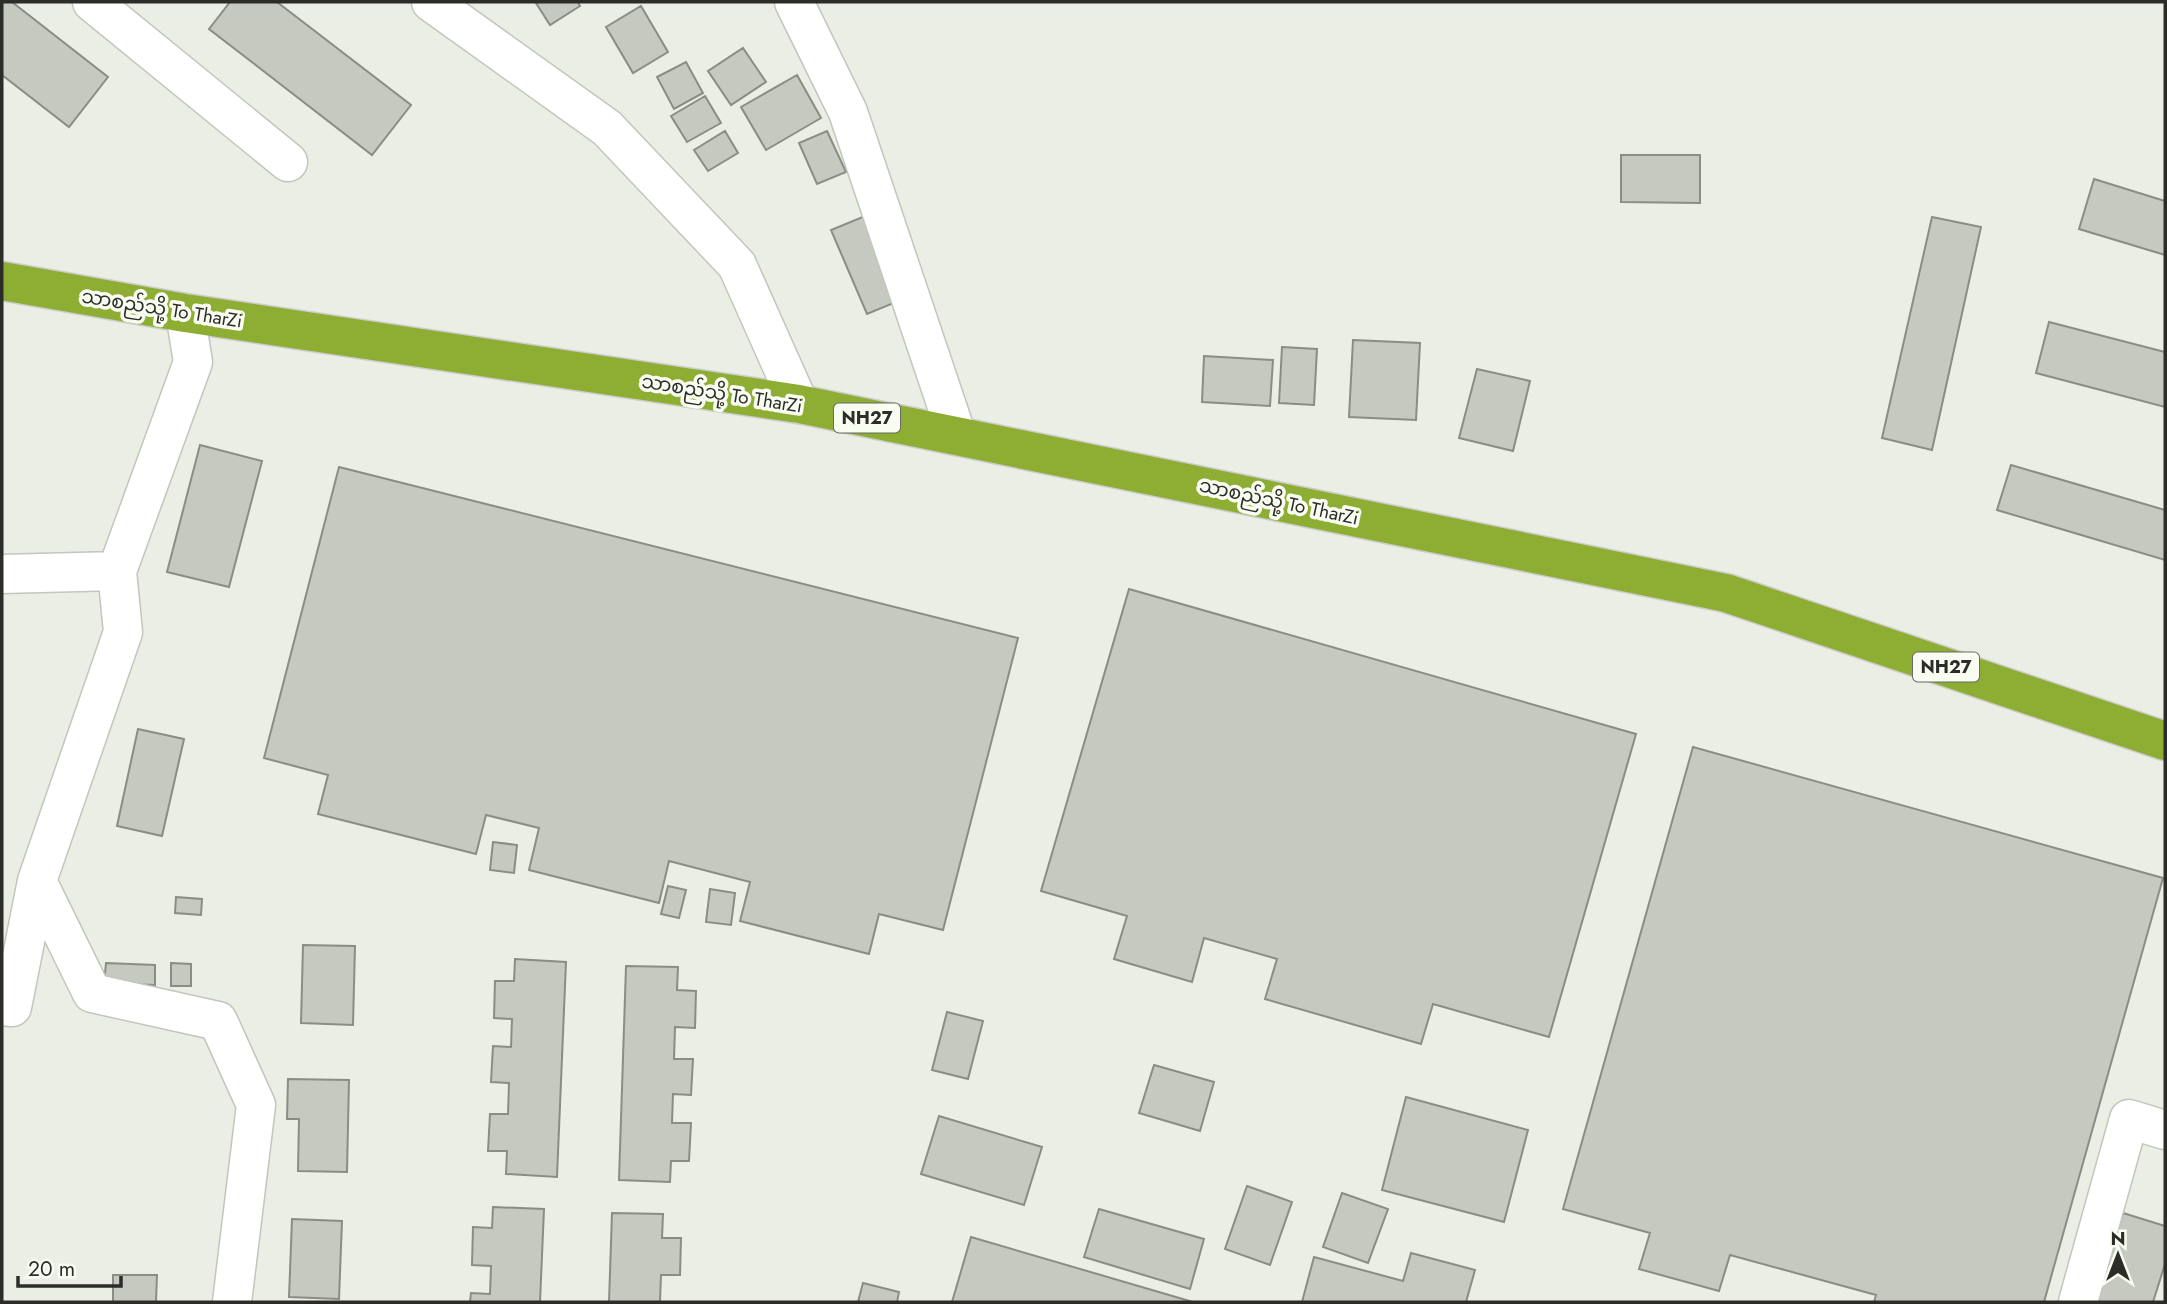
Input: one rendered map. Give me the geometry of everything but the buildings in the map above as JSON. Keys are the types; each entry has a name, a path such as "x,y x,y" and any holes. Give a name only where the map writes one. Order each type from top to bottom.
{"highway":[{"name":"သာစည်သို့ To TharZi","path":"2,281 185,313 799,404 1726,593 2165,741"}],"street":[{"path":"92,2 288,162"},
{"path":"431,2 607,128 737,265 799,404"},
{"path":"794,2 848,112 957,436"},
{"path":"2,1006 12,1007 37,881 123,632 117,571 192,362 185,313"},
{"path":"2,574 117,571"},
{"path":"37,881 92,993 218,1021 256,1105 232,1302"},
{"path":"2078,1302 2129,1119 2165,1130"}]}
